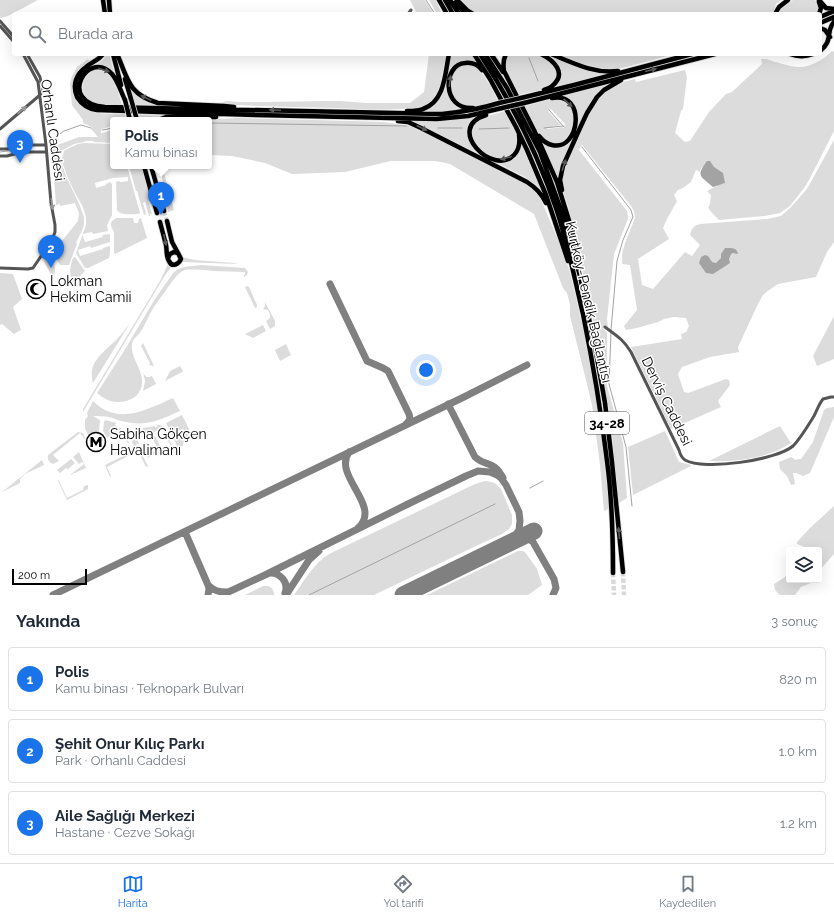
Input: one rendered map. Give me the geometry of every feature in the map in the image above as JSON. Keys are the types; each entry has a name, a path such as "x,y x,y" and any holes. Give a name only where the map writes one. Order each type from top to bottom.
{"highway":[{"path":"103,0 105,12"},
{"path":"109,0 110,12"},
{"path":"439,0 445,12"},
{"path":"444,0 452,12"},
{"path":"450,0 458,12"},
{"path":"456,0 463,12"},
{"path":"456,0 470,12"},
{"path":"776,12 778,7 788,0"},
{"path":"818,0 826,8 834,10"},
{"path":"818,0 821,8 820,12"},
{"path":"822,16 834,10"},
{"path":"822,22 834,17"},
{"path":"822,49 828,43 831,26 834,22"},
{"path":"822,29 825,30 830,37"},
{"path":"102,56 82,69 75,82 75,90 78,98 84,106 101,111 256,115 384,116 463,112 521,98 563,98 572,105 576,117 574,130 569,139 563,144 555,146 546,143 534,130"},
{"path":"114,56 129,117"},
{"path":"118,56 130,84 138,94 148,100 158,103 224,106 254,110"},
{"path":"118,56 136,117"},
{"path":"384,116 423,109 434,103 440,96 449,56"},
{"path":"475,56 490,79 527,150 554,218 569,262 578,295"},
{"name":"Kurtköy-Pendik Bağlantısı","path":"481,56 516,114 543,174 564,233 588,336 598,395 607,462 614,573"},
{"name":"Kurtköy-Pendik Bağlantısı","path":"486,56 507,88 540,152 560,207 580,276 605,403 623,572"},
{"path":"492,56 509,82"},
{"path":"505,56 503,59 504,71 546,156 564,203 571,227 580,276"},
{"path":"125,100 114,77 107,70 101,68 92,69 82,76 80,85 81,94 88,103 97,106 121,108 254,110 437,119 451,118 468,116 524,103 552,86 558,79 558,70 555,64 544,56"},
{"path":"556,56 591,70 602,72 643,67"},
{"path":"532,98 684,56"},
{"path":"532,98 629,76 707,56"},
{"path":"483,108 468,108 456,104 451,97 449,79 454,68 468,62 480,67 490,79"},
{"path":"564,203 560,180 561,172 580,128 597,97 609,86 629,76"},
{"path":"502,108 481,116 473,122 469,133 474,146 487,156 498,160 512,157 519,146 519,137 516,127"},
{"path":"166,117 256,115"},
{"path":"384,116 408,122 527,182 537,189 542,195 554,218"},
{"path":"145,169 157,213"},
{"path":"152,169 164,211"},
{"path":"160,222 168,258 171,264 176,264 179,263 181,259 172,242 167,220"},
{"path":"168,258 171,252 178,253"}],"street":[{"path":"0,21 12,35"},
{"path":"0,26 12,40"},
{"name":"Orhanlı Caddesi","path":"0,268 31,269 52,240 55,232 38,82 24,56"},
{"name":"Orhanlı Caddesi","path":"28,56 40,77 43,90 40,95"},
{"path":"0,129 40,95"},
{"path":"0,149 23,145 46,145"},
{"path":"0,156 8,156 22,152 46,152"},
{"name":"Derviş Caddesi","path":"606,328 627,344 684,460 717,465 737,463 771,456 787,450 793,446 823,400 834,397"}],"shaded area":[{"path":"0,0 38,0 16,12 12,12 12,14 8,16 0,17"},
{"path":"410,0 425,0 433,12 416,12"},
{"path":"429,0 436,0 441,12 436,12"},
{"path":"460,0 781,0 776,4 774,12 473,12"},
{"path":"793,0 815,0 818,10 817,12 779,12 786,4"},
{"path":"832,51 834,52 834,131 809,180 790,206 780,213 765,216 719,220 708,208 711,195 707,191 720,184 724,184 712,163 701,168 700,172 696,170 691,182 678,190 674,195 677,201 663,228 669,239 638,259 642,285 653,289 685,252 692,256 700,245 690,235 694,227 700,224 767,219 781,216 807,189 834,140 834,242 827,252 816,277 778,284 763,295 738,347 739,352 710,357 682,367 678,374 684,392 688,393 726,379 729,380 730,385 718,401 721,407 671,429 631,347 682,339 681,334 686,332 689,326 686,318 674,317 626,330 624,326 637,310 630,265 622,264 622,254 625,243 635,218 634,211 582,145 580,147 579,150 627,211 628,215 628,219 614,254 607,319 608,327 605,326 603,328 607,333 607,386 623,443 627,498 619,503 609,410 577,242 562,182 565,165 582,127 598,99 604,92 619,83 635,79 636,82 685,70 687,77 683,109 681,111 675,133 685,142 690,141 709,112 726,94 732,92 762,64 761,59 790,66 802,67 816,62"},
{"path":"110,56 115,75 109,70 87,69 96,65 105,57"},
{"path":"429,56 446,56 440,86 434,98 426,105 420,107 373,110 217,104 227,101 340,101 366,103 410,103 424,92"},
{"path":"452,56 473,56 478,64 470,61 462,61 451,69 448,76 447,90 449,97 456,106 463,110 423,111 433,106 439,99 445,85"},
{"path":"507,56 541,56 553,65 556,75 555,80 552,85 545,88 518,95 507,75 505,64"},
{"path":"548,56 555,56 603,73 603,75 553,88 560,77 561,70 556,61"},
{"path":"561,56 668,56 612,70 588,67"},
{"path":"88,59 90,62 78,72 73,86 82,106 96,112 125,114 126,117 110,117 110,126 101,129 101,133 110,130 110,143 85,141 74,144 61,151 57,149 55,154 59,156 84,217 84,225 69,265 60,265 53,252 78,221 79,213 75,203 60,206 60,204 56,205 52,148 79,137 98,137 91,129 92,127 83,123 83,120 72,105 70,84 77,67"},
{"path":"465,65 470,65 479,70 487,80 498,100 470,107 460,104 454,100 451,79 455,70"},
{"path":"96,70 102,71 112,77 122,105 98,104 91,101 84,93 83,84 87,75"},
{"path":"610,83 602,89 563,163 559,185 542,141 552,147 562,146 569,141 575,132 578,121 576,110 571,101 560,96"},
{"path":"132,89 138,96 153,104 161,106 136,107"},
{"path":"552,99 560,99 564,101 570,106 573,114 571,130 567,138 554,144 546,141 531,120 525,106","holes":["551,109 565,124 564,128 547,129 561,125 548,111"]},
{"path":"505,111 516,132 518,144 515,152 505,158 497,158 487,155 481,151 471,137 472,126 481,118"},
{"path":"139,115 168,116 160,117 139,117"},
{"path":"476,117 468,129 468,138 472,146 480,154 509,161 515,157 522,141 532,169 542,190 525,177 419,124 410,121 435,121"},
{"path":"237,118 384,122 410,126 528,185 534,190 539,195 565,256 571,276 587,345 598,412 609,509 604,511 592,405 570,316 570,305 567,293 563,288 534,214 450,164 435,161 391,161 345,172 292,174 265,163 232,156 212,155 212,119"},
{"path":"78,144 110,144 110,169 128,169 140,213 124,214 117,210 116,182 128,181 128,177 113,178 95,183 96,188 110,182 112,184 112,215 107,225 108,231 93,234 92,232 83,234 86,225 85,213 67,176 62,158 64,151"},
{"path":"707,161 710,161 714,167 723,173 725,183 713,187 701,176 701,170"},
{"path":"130,169 142,169 151,200 148,201 152,214 150,214 150,216 145,202 143,203 146,214 144,215"},
{"path":"161,169 163,169 174,210 168,212"},
{"path":"116,218 133,218 134,223 138,223 139,219 141,218 147,238 115,254 114,232 111,223"},
{"path":"109,234 110,242 91,248 90,246 78,250 80,256 109,246 109,258 85,268 76,253 82,235 85,242 103,237 102,235"},
{"path":"725,248 735,249 738,254 731,254 729,259 730,263 713,274 706,273 699,263 701,257 705,255 708,256 712,262 716,263 721,258 721,254"},
{"path":"48,257 55,267 53,279 44,261"},
{"path":"74,257 85,271 79,277 73,288 70,270"},
{"path":"182,257 195,260 238,264 181,262"},
{"path":"168,264 172,266 83,412 83,409 160,281"},
{"path":"201,265 245,268 248,272 244,277 245,272 185,270 180,273 173,280 156,304 141,331 132,342 132,350 141,376 141,389 134,398 124,401 110,401 99,395 97,393 155,299 173,273 184,267"},
{"path":"0,273 13,274 22,299 13,307 21,330 14,334 2,324 0,325"},
{"path":"245,287 249,287 257,305 255,308"},
{"path":"265,302 275,321 275,326 270,329 266,321 270,318 270,314 268,310 263,309"},
{"path":"834,316 834,359 817,366 813,356"},
{"path":"129,325 93,383 92,369 98,358"},
{"path":"263,325 266,331 253,338 245,334"},
{"path":"143,343 154,366 149,365 150,363 141,346"},
{"path":"286,344 291,355 280,361 275,350"},
{"path":"180,366 183,371 182,372 165,381 170,371"},
{"path":"143,372 146,377 152,376 156,384 143,391 145,381"},
{"path":"173,398 180,411 165,418 151,422 130,423 109,417 93,416 100,420 99,432 102,438 101,440 92,444 85,428 85,420 88,416 87,413 93,401 103,409 112,413 122,414 142,411"},
{"path":"834,407 834,417 810,473 803,476 793,473 795,484 791,485 787,476 780,469 779,462 791,457 796,460 801,459 813,442 824,410"},
{"path":"182,415 190,431 187,433 190,440 183,443 183,446 178,448 166,423"},
{"path":"105,420 117,423 115,424 116,426 110,431 112,433 121,428 129,443 128,444 122,431 107,437 103,431"},
{"path":"157,425 163,427 174,450 173,451 172,449 161,454 152,438 155,436 163,451 171,447 162,428 150,436 147,431 143,433 143,428 157,427"},
{"path":"780,426 791,443 782,448 763,456 741,460 709,461"},
{"path":"665,431 679,462 691,466 633,495 628,447"},
{"path":"78,432 83,433 86,441 80,433 53,455 59,461 53,464 49,462 48,455"},
{"path":"137,433 139,433 136,436 139,444 136,444 148,466 146,467 132,442"},
{"path":"148,446 150,449 152,448 155,454 148,458 143,448"},
{"path":"131,447 134,453 107,467 111,476 110,477 105,465 131,452"},
{"path":"79,452 86,468 70,475 84,464 82,462 79,464 73,457"},
{"path":"71,459 75,463 68,469 66,468 60,473 57,470"},
{"path":"42,460 44,465 25,474 20,479 20,483 2,492"},
{"path":"57,479 67,498 83,490 84,486 88,485 88,489 67,500"},
{"path":"485,481 496,484 501,489 512,515 512,524 509,529 502,534 374,595 294,595 314,567 329,554 475,484"},
{"path":"834,506 834,554 822,568 822,547 805,547 797,544 797,542"},
{"path":"518,551 525,552 537,569 542,585 528,595 427,595"},
{"path":"786,576 786,583 811,583 801,587 795,595 780,595 775,590 774,584"},
{"path":"263,586 271,588 274,595 245,595"}],"waterway":[{"path":"426,0 434,12"},
{"path":"529,58 538,81"},
{"path":"549,110 564,127"},
{"path":"212,123 407,126"},
{"path":"57,136 64,131 81,125 91,128"},
{"path":"544,128 563,126"},
{"path":"102,130 110,128"},
{"path":"438,128 462,128"},
{"path":"479,129 509,128"},
{"path":"582,147 631,210 633,217 623,240 617,261 611,330"},
{"path":"0,152 29,148"},
{"path":"611,333 609,384 626,447 632,506"},
{"path":"530,488 543,481"},
{"path":"309,595 495,504"}],"taxiway":[{"path":"330,284 367,361 388,371 410,416 408,423 405,425"},
{"path":"53,595 464,397 527,365"},
{"path":"448,404 475,457 496,468 503,478"},
{"path":"349,452 346,461 347,471 365,510 364,519 358,528"},
{"path":"222,595 478,471 490,472 501,478 519,512 519,530 505,545"},
{"path":"185,532 208,585 208,595"},
{"path":"520,538 527,538 533,542 554,579 556,588 553,595"},
{"path":"286,595 309,560 319,551"},
{"path":"269,573 277,574 283,578 286,585 285,593"},
{"path":"208,585 217,591 227,592"}],"runway":[{"path":"403,595 534,531"}],"tunnel":[{"path":"164,211 167,221"},
{"path":"623,572 624,595"},
{"path":"613,573 614,595"}],"place":[{"name":"Aile Sağlığı Merkezi","path":"20,163"},
{"name":"Polis","path":"161,215"},
{"name":"Şehit Onur Kılıç Parkı","path":"51,268"},
{"name":"Lokman Hekim Camii","path":"36,289"},
{"name":"Sabiha Gökçen Havalimanı","path":"96,442"}]}
